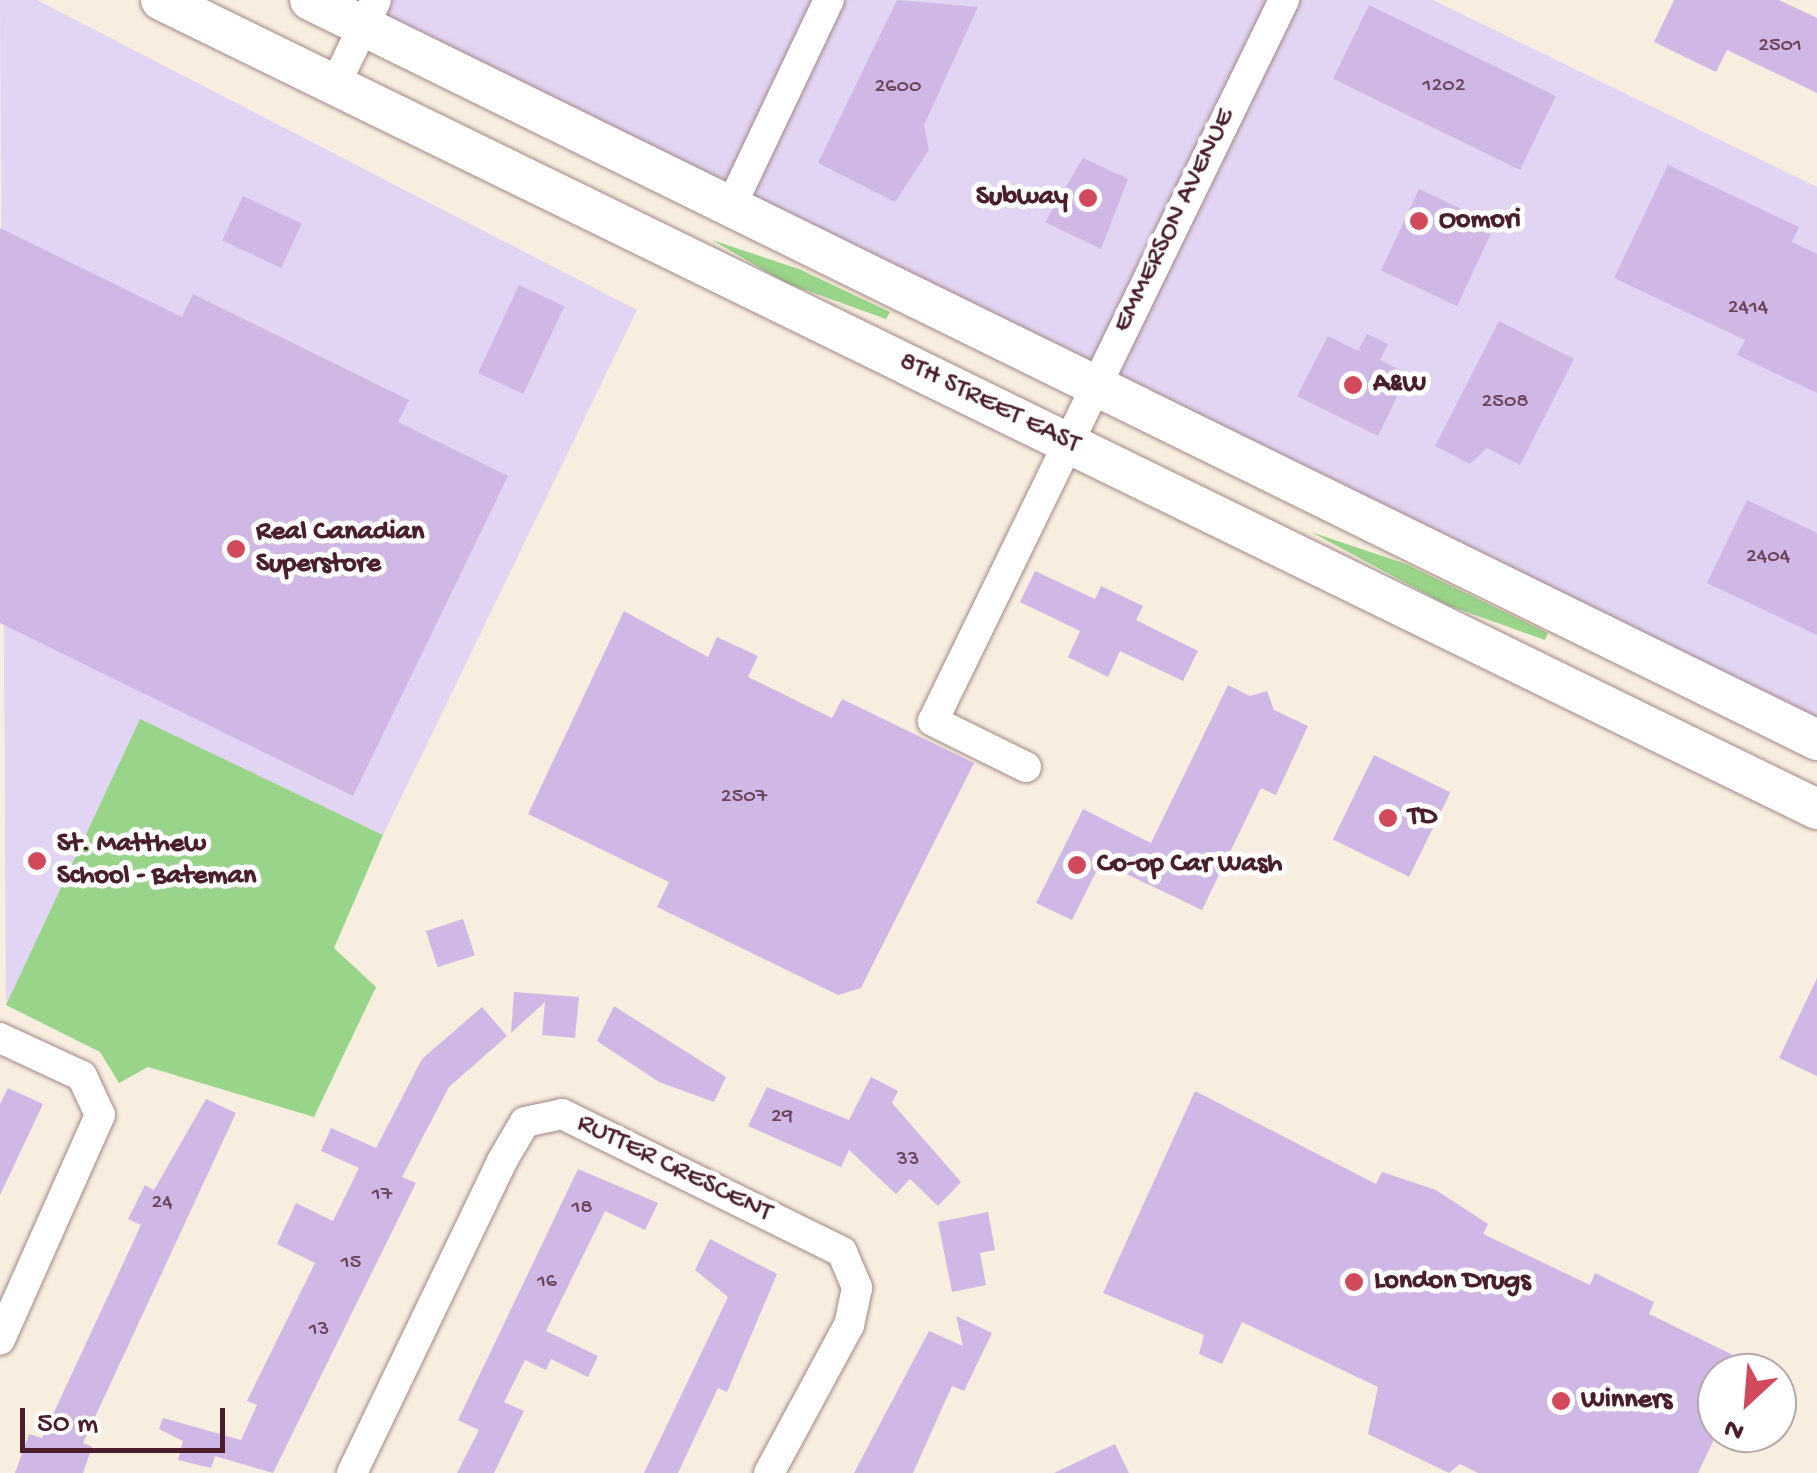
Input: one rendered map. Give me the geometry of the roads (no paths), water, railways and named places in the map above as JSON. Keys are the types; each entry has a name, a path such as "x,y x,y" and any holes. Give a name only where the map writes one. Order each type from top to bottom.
{"main road":[{"name":"8TH STREET EAST","path":"161,0 1816,807"},
{"path":"310,0 370,13 732,204 1817,740"}],"street":[{"path":"732,204 829,0"},
{"name":"EMMERSON AVENUE","path":"1026,767 933,721 1284,0"},
{"path":"335,85 370,13"},
{"path":"0,1038 82,1076 100,1115 0,1340"},
{"name":"RUTTER CRESCENT","path":"352,1473 502,1161 525,1122 562,1114 842,1252 858,1288 849,1325 769,1473"}],"place":[{"name":"Subway","path":"1088,198"},
{"name":"Oomori","path":"1419,221"},
{"name":"A&W","path":"1353,385"},
{"name":"Real Canadian Superstore","path":"236,549"},
{"name":"TD","path":"1388,818"},
{"name":"St. Matthew School - Bateman","path":"37,861"},
{"name":"Co-op Car Wash","path":"1077,865"},
{"name":"London Drugs","path":"1354,1282"},
{"name":"Winners","path":"1561,1401"}]}
